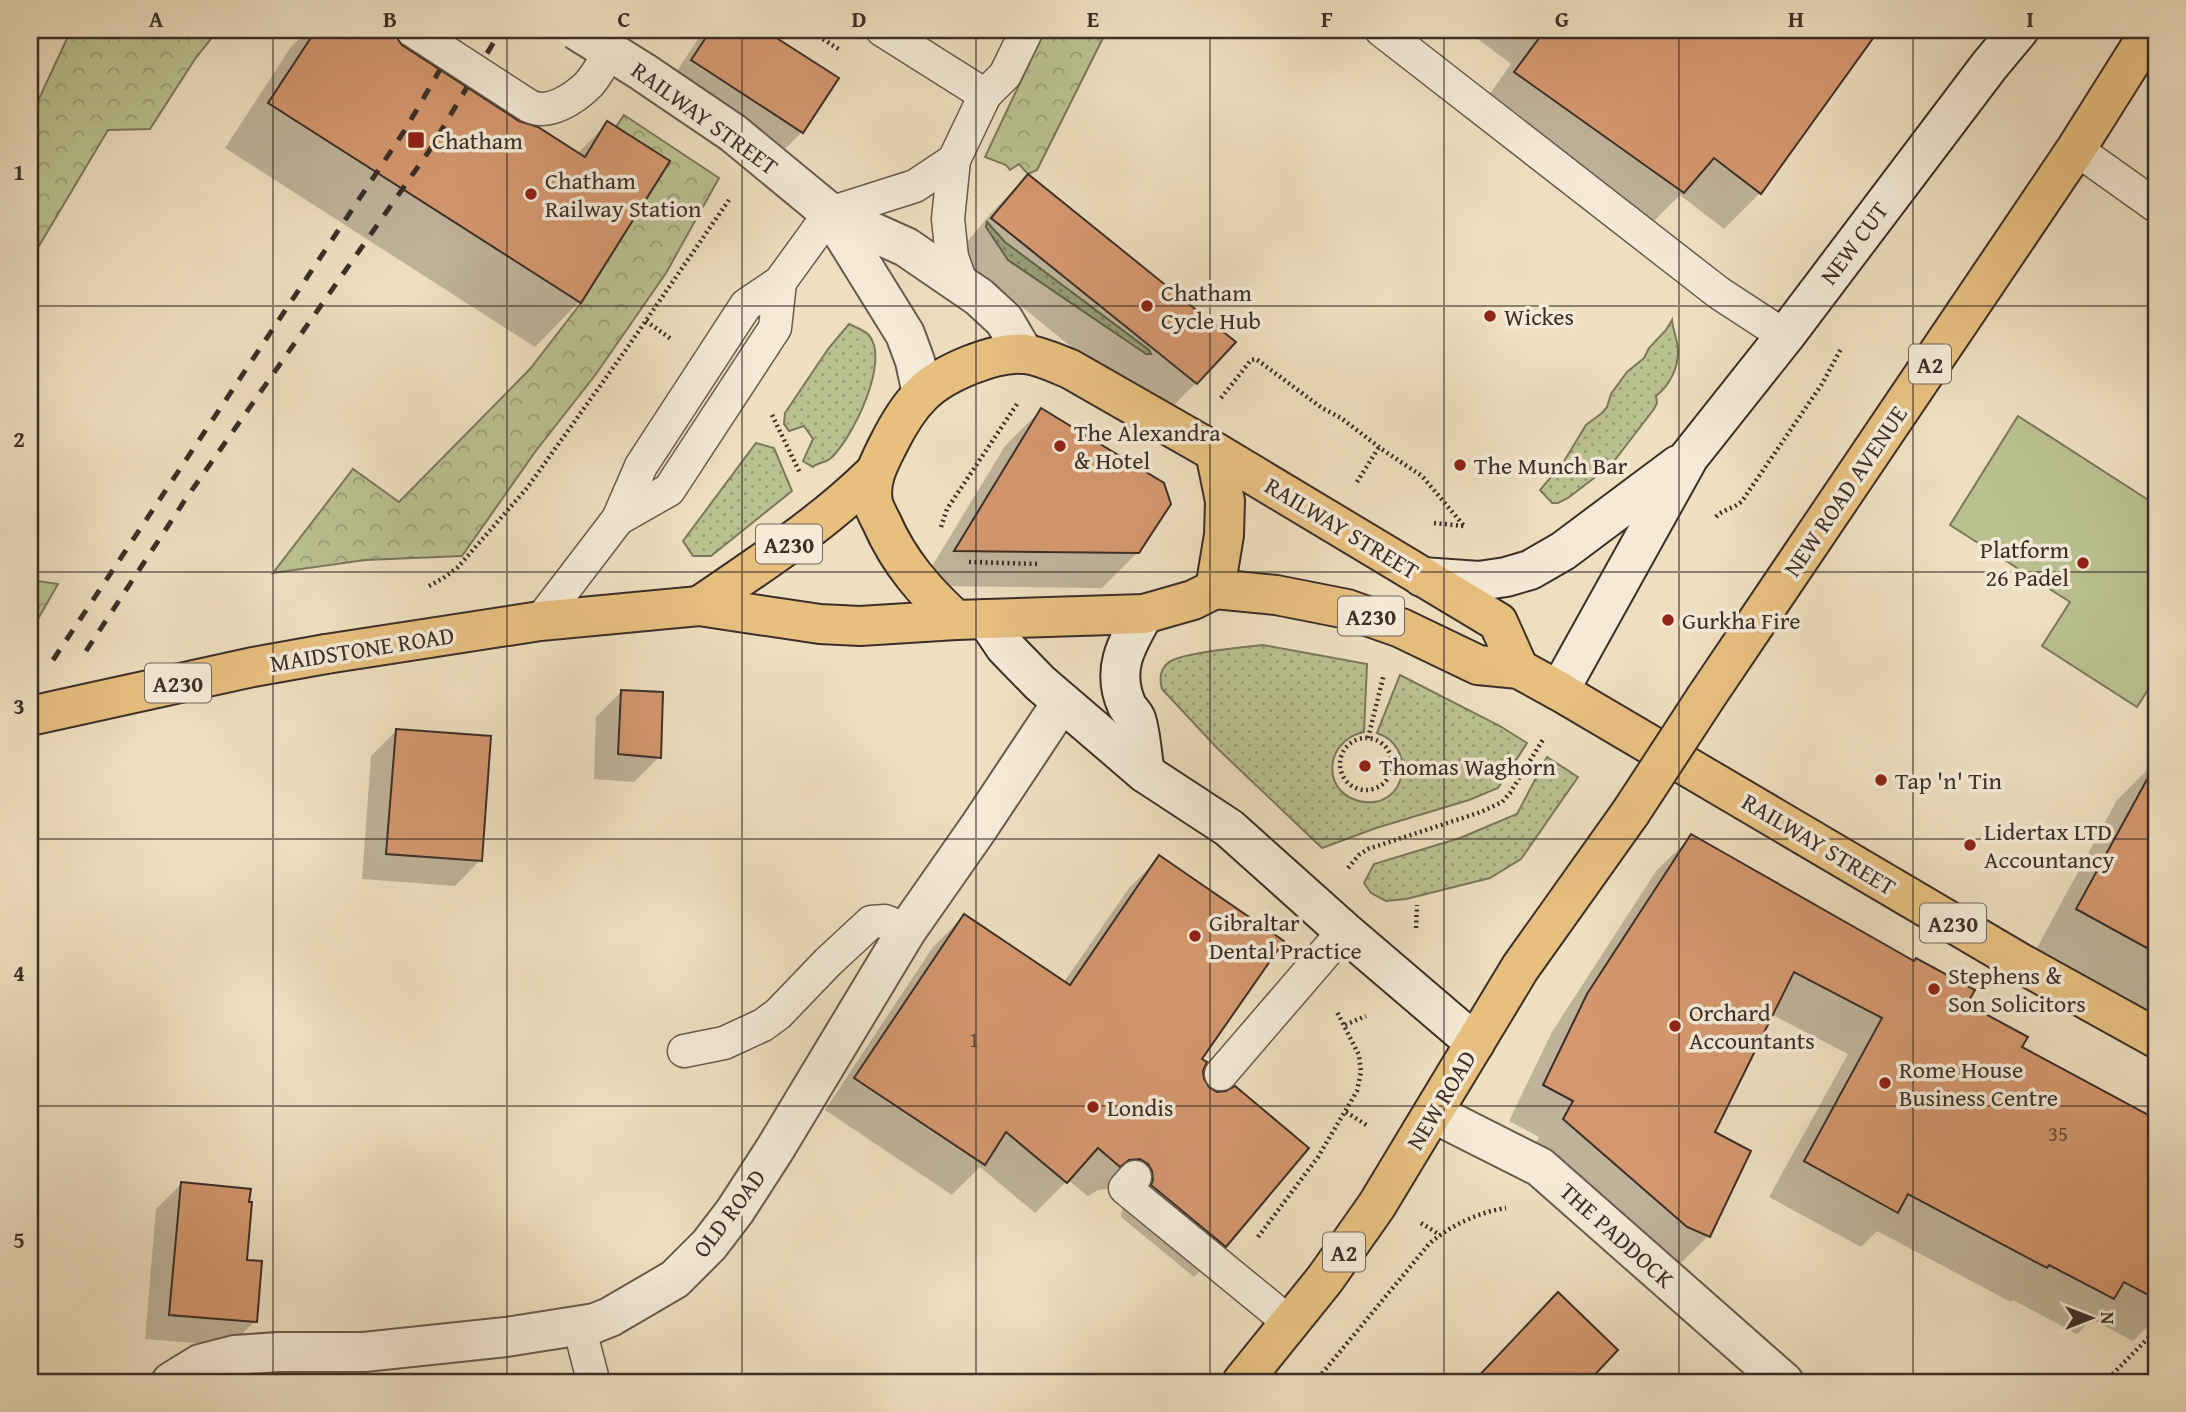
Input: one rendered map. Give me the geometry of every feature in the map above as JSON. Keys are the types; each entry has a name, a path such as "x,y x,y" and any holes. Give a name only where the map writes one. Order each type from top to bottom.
{"main road":[{"name":"NEW ROAD AVENUE","path":"1631,812 1706,696 2076,149 2151,30"},
{"path":"971,620 929,595 894,548 873,504 873,474 894,432 922,394 940,381 977,363 1002,355 1024,354"},
{"name":"RAILWAY STREET","path":"1024,354 1045,358 1070,369 1498,622 1518,668"},
{"path":"1214,452 1225,501 1224,535 1216,589"},
{"name":"MAIDSTONE ROAD","path":"699,606 796,540 853,494 873,474"},
{"name":"RAILWAY STREET","path":"1216,589 1276,595 1347,608 1401,628 1478,665 1518,668 2024,965 2156,1038"},
{"name":"MAIDSTONE ROAD","path":"30,716 253,667 540,621 699,606 847,626 1144,614 1193,600 1216,589"},
{"name":"NEW ROAD","path":"1242,1382 1325,1279 1382,1198 1520,968 1631,812"}],"street":[{"name":"RAILWAY STREET","path":"576,30 733,133 830,212 906,247 979,297 1004,320 1024,354"},
{"name":"NEW CUT","path":"1559,691 1689,457 2019,30"},
{"name":"RAILWAY STREET","path":"830,212 905,334 915,360 922,394"},
{"name":"NEW CUT","path":"1422,577 1479,581 1530,570 1563,551 1689,457"},
{"path":"1144,614 1127,644 1119,668 1125,701 1136,719 1145,773"},
{"path":"971,620 1006,647 1040,683 1145,773 1229,828 1475,1043"},
{"name":"OLD ROAD","path":"171,1382 200,1364 235,1355 364,1352 506,1338 579,1326 610,1317 659,1290 685,1269 724,1226 907,930 1062,702"},
{"name":"THE PADDOCK","path":"1433,1113 1540,1167 1784,1382"}],"lane":[{"path":"412,30 537,108 555,107 587,85 610,51"},
{"path":"882,30 985,95"},
{"path":"962,285 952,257 948,219 954,160 985,95 1006,75 1027,30"},
{"path":"1381,30 1719,293 1785,336"},
{"path":"2076,149 2156,206"},
{"path":"540,621 618,519 641,466 746,305 780,282 830,212 915,186 954,160"},
{"path":"684,1051 724,1043 763,1025 778,1014 871,922 885,921 907,930"},
{"path":"1221,1074 1344,931"},
{"path":"1135,1177 1125,1188 1290,1323"},
{"path":"579,1326 592,1376 591,1382"}],"path":[{"path":"809,30 843,52"},
{"path":"423,588 458,568 527,488 735,191"},
{"path":"1218,401 1251,360 1256,359 1422,476 1464,526"},
{"path":"942,534 941,524 947,509 1021,399"},
{"path":"965,560 1047,564"},
{"path":"1368,738 1385,670"},
{"path":"1353,861 1368,849 1500,804 1510,793 1544,737"},
{"path":"1368,738 1385,746 1392,762 1391,771 1382,786 1365,790 1349,784 1341,770 1341,762 1352,742 1368,738"},
{"path":"1231,1274 1318,1157 1359,1085 1359,1055 1313,967"},
{"path":"1315,1382 1420,1255 1440,1235 1480,1215 1512,1207"},
{"path":"2105,1382 2156,1330"}],"green space":[{"path":"71,30 218,30 195,59 150,129 108,130 30,261 30,118"},
{"path":"1045,30 1107,30 1037,170 1028,174 1019,164 1010,170 1006,165 985,157"},
{"path":"624,115 719,178 666,273 596,374 535,452 462,556 365,560 273,573 353,469 399,502 530,369 581,303 670,161 616,127"},
{"path":"987,222 1005,242 1151,354 1146,354 1008,260 986,227"},
{"path":"1672,320 1678,358 1669,382 1656,396 1654,409 1611,465 1568,498 1552,503 1540,490 1563,463 1586,425 1607,407 1611,394 1627,372 1644,358"},
{"path":"849,324 868,334 874,346 872,379 858,417 840,448 829,460 813,467 803,461 813,439 804,426 789,431 784,424 785,413 828,349"},
{"name":"Platform 26 Padel","path":"2018,416 2156,505 2156,677 2137,707 2042,646 2070,602 1950,525"},
{"path":"756,443 774,448 792,491 711,556 693,556 683,541"},
{"path":"30,576 37,581 58,584 35,624 30,625"},
{"path":"1263,645 1367,664 1364,732 1350,737 1340,746 1332,768 1334,780 1340,790 1351,798 1365,802 1379,801 1390,795 1398,786 1402,775 1402,762 1398,750 1390,740 1377,733 1400,675 1500,726 1527,743 1498,788 1322,848 1217,748 1162,689 1161,674 1171,661 1202,653"},
{"path":"1547,757 1578,777 1521,859 1490,878 1406,899 1386,901 1371,893 1364,883 1374,864 1460,838 1517,814"}],"building":[{"name":"Chatham Railway Station","path":"316,30 386,30 395,35 402,45 519,121 538,127 585,157 607,121 670,161 581,303 268,103"},
{"path":"711,30 764,30 839,78 803,133 691,60"},
{"path":"1545,30 1879,30 1761,194 1714,158 1684,193 1514,72"},
{"name":"Chatham Cycle Hub","path":"1028,174 1236,342 1197,384 991,218"},
{"name":"The Alexandra & Hotel","path":"1041,408 1164,483 1171,504 1139,553 954,551"},
{"path":"621,690 663,692 661,758 618,754"},
{"path":"396,729 491,736 482,861 386,854"},
{"path":"2156,763 2156,953 2076,909"},
{"path":"1691,834 1914,961 1916,958 1975,990 1967,1004 2028,1037 2022,1047 2156,1119 2156,1299 2124,1282 2114,1299 2049,1265 2047,1268 1908,1194 1898,1213 1804,1161 1882,1018 1794,972 1715,1132 1751,1151 1710,1237 1687,1227 1563,1119 1573,1101 1543,1085 1587,994"},
{"path":"1159,855 1284,941 1202,1059 1207,1062 1203,1071 1209,1087 1217,1092 1235,1086 1309,1148 1226,1247 1151,1185 1152,1171 1148,1164 1140,1159 1129,1160 1120,1167 1098,1148 1067,1183 1006,1132 985,1165 854,1078 964,914 1070,985"},
{"path":"181,1182 251,1189 247,1260 262,1261 257,1322 169,1315"},
{"path":"1558,1292 1618,1350 1588,1382 1473,1382"}],"railway":[{"path":"53,660 405,130 463,30"},
{"path":"86,651 185,500 429,151 501,30"}],"place":[{"name":"Chatham","path":"416,140"},
{"name":"Chatham Railway Station","path":"531,194"},
{"name":"Chatham Cycle Hub","path":"1147,306"},
{"name":"Wickes","path":"1490,316"},
{"name":"The Alexandra & Hotel","path":"1060,446"},
{"name":"The Munch Bar","path":"1460,465"},
{"name":"Platform 26 Padel","path":"2083,563"},
{"name":"Gurkha Fire","path":"1668,620"},
{"name":"Thomas Waghorn","path":"1365,766"},
{"name":"Tap 'n' Tin","path":"1881,780"},
{"name":"Lidertax LTD Accountancy","path":"1970,845"},
{"name":"Gibraltar Dental Practice","path":"1195,936"},
{"name":"Stephens & Son Solicitors","path":"1934,989"},
{"name":"Orchard Accountants","path":"1675,1026"},
{"name":"Rome House Business Centre","path":"1885,1083"},
{"name":"Londis","path":"1093,1107"}]}
